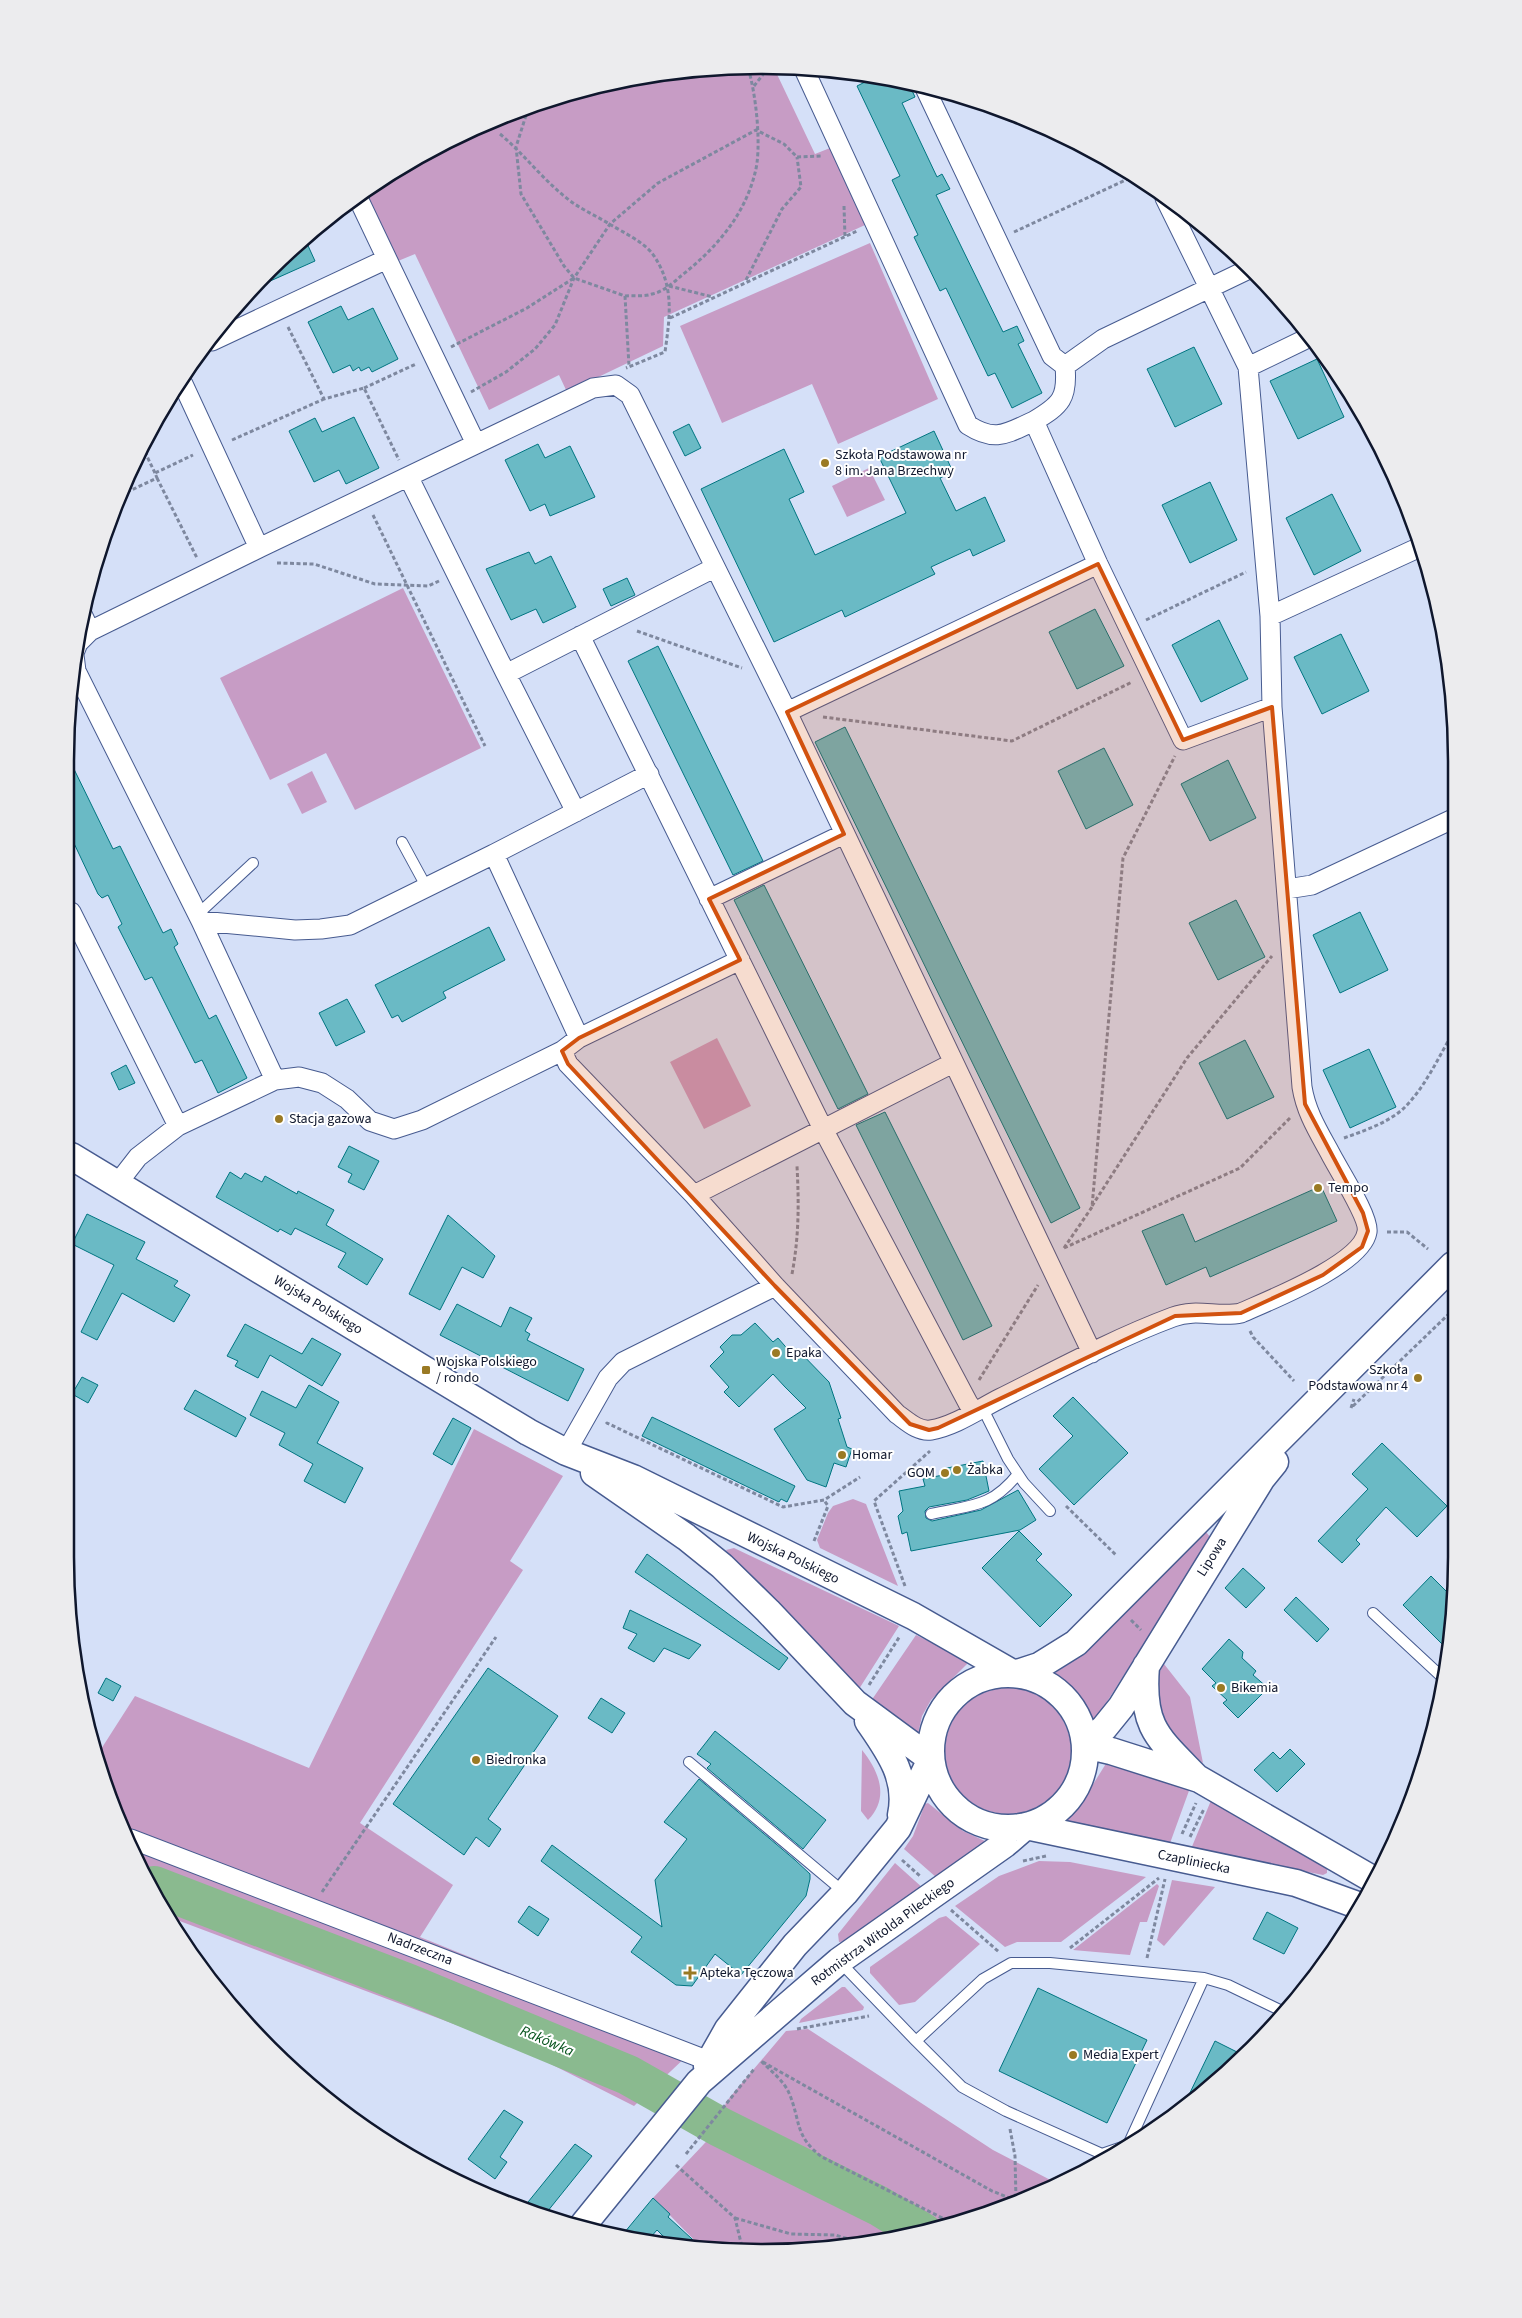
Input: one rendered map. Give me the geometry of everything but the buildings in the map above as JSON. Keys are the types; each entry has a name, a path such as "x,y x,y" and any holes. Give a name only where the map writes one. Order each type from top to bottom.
{"street":[{"path":"807,75 968,425 984,435 1000,435 1056,408 1065,393 1065,366"},
{"path":"928,95 1052,356 1065,366"},
{"path":"361,203 476,444"},
{"path":"562,1051 568,1064 694,1195 781,1292 897,1414 910,1424 929,1430 975,1407 1175,1316 1193,1312 1232,1315 1242,1313 1323,1275 1362,1247 1368,1231 1363,1213 1304,1104 1272,707 1270,616 1248,367 1171,210"},
{"path":"221,337 387,259"},
{"path":"1065,366 1103,339 1243,272"},
{"path":"1248,367 1304,340"},
{"path":"88,621 205,575 594,388 616,384 630,396 787,712 1092,1353"},
{"path":"185,387 212,446 252,552"},
{"path":"1034,420 1098,564 1183,740 1272,707"},
{"path":"409,478 576,812"},
{"path":"1270,616 1415,549"},
{"path":"787,712 1098,564"},
{"path":"506,674 714,568"},
{"path":"580,636 823,1129 975,1407"},
{"path":"79,678 199,918 275,1080"},
{"path":"199,918 295,930 350,925 427,888 649,774"},
{"path":"1287,889 1312,885 1448,821"},
{"path":"709,899 844,834"},
{"path":"494,854 580,1038"},
{"path":"74,918 178,1126"},
{"path":"117,1184 138,1157 178,1126 275,1080 298,1077 322,1083 347,1099 370,1121 394,1129 422,1120 562,1051 580,1038 740,960"},
{"path":"694,1195 954,1063"},
{"name":"Wojska Polskiego","path":"74,1158 528,1432 566,1452 633,1478 904,1612 1014,1674"},
{"name":"Lipowa","path":"1014,1674 1039,1666 1076,1643 1448,1270"},
{"path":"566,1452 608,1378 623,1362 781,1292"},
{"name":"Lipowa","path":"1085,1746 1110,1721 1262,1478 1346,1373"},
{"name":"Wojska Polskiego","path":"566,1452 686,1537 722,1566 860,1698 931,1759"},
{"path":"1146,1665 1145,1708 1153,1729 1198,1789"},
{"path":"1014,1674 1042,1682 1055,1690 1070,1705 1080,1724 1085,1746 1084,1767 1076,1788 1058,1809 1046,1818 1026,1826 1004,1828 983,1824 963,1814 944,1793 937,1781 931,1759 934,1730 940,1716 953,1697 971,1684 992,1676 1014,1674"},
{"path":"860,1698 877,1734 900,1774 903,1804 898,1828"},
{"path":"1085,1746 1111,1751 1198,1789 1369,1877"},
{"name":"Rotmistrza Witolda Pileckiego","path":"586,2222 660,2132 704,2072 728,2029 795,1945 844,1893 898,1828 931,1759"},
{"name":"Rotmistrza Witolda Pileckiego","path":"704,2072 839,1960 1005,1844 1026,1826"},
{"name":"Czapliniecka","path":"1026,1826 1296,1883 1354,1904"},
{"name":"Nadrzeczna","path":"135,1840 312,1907 704,2072"}],"lane":[{"path":"402,842 427,888"},
{"path":"199,918 253,863"},
{"path":"975,1407 1018,1474 1050,1511"},
{"path":"931,1514 990,1501 1005,1490 1018,1474"},
{"path":"1373,1613 1438,1673"},
{"path":"689,1762 844,1893"},
{"path":"839,1960 962,2088 1006,2111 1102,2154"},
{"path":"916,2041 983,1979 1011,1963 1050,1963 1144,1974 1204,1978 1228,1985 1278,2009"},
{"path":"1133,2134 1204,1978"}],"path":[{"path":"526,115 516,147 521,194 564,266 574,278 626,296 652,294 668,286 719,242 737,218 755,173 758,154 754,86 750,74"},
{"path":"754,86 763,74"},
{"path":"745,282 782,209 801,187 797,157 784,144 756,130"},
{"path":"455,400 506,372 535,349 555,325 574,278 610,224 658,183 756,130"},
{"path":"500,134 516,147 550,185 581,209 610,224 651,252 668,286 670,318 666,352 629,366 594,388"},
{"path":"797,157 830,155"},
{"path":"997,240 1126,180"},
{"path":"670,318 875,223"},
{"path":"155,473 212,446 224,444 324,399 364,388 433,356 527,308 574,278"},
{"path":"668,286 714,297"},
{"path":"626,296 629,366"},
{"path":"279,309 324,399"},
{"path":"364,388 409,478"},
{"path":"146,455 205,575"},
{"path":"129,491 157,478"},
{"path":"365,499 485,746"},
{"path":"252,552 266,562 314,564 375,584 428,586 456,575"},
{"path":"1129,628 1264,563"},
{"path":"608,621 768,677"},
{"path":"787,712 1012,741 1151,673"},
{"path":"1092,1207 1123,858 1183,740"},
{"path":"975,1407 1008,1332 1048,1262 1064,1248 1092,1207 1187,1058 1268,960 1291,939"},
{"path":"1325,1144 1385,1122 1403,1108 1418,1089 1448,1041"},
{"path":"1064,1248 1240,1168 1304,1104"},
{"path":"781,1292 798,1243 799,1213 795,1143"},
{"path":"1368,1231 1407,1232 1428,1249"},
{"path":"1242,1313 1253,1337 1294,1381"},
{"path":"1351,1408 1448,1315"},
{"path":"604,1427 607,1422 783,1507 824,1500 860,1477"},
{"path":"909,1595 874,1501 934,1446"},
{"path":"814,1542 828,1506 824,1500"},
{"path":"1059,1500 1118,1556"},
{"path":"1130,1619 1142,1631"},
{"path":"860,1698 904,1629"},
{"path":"312,1907 496,1637"},
{"path":"1180,1839 1198,1789"},
{"path":"1189,1840 1206,1805"},
{"path":"898,1856 922,1878"},
{"path":"1018,1862 1051,1856"},
{"path":"1050,1963 1166,1873 1144,1974"},
{"path":"946,1907 1011,1963"},
{"path":"793,2030 888,2012"},
{"path":"686,2154 767,2053"},
{"path":"761,2061 992,2191 1009,2198"},
{"path":"761,2061 789,2092 798,2128 813,2150 822,2157 945,2219"},
{"path":"1006,2111 1015,2156 1016,2195"},
{"path":"676,2166 735,2218 791,2234 835,2235 847,2238"},
{"path":"735,2218 741,2244"}],"highlighted area":[{"path":"1098,564 1183,740 1272,707 1305,1104 1363,1213 1368,1231 1362,1247 1323,1275 1241,1313 1175,1316 938,1428 929,1430 910,1424 775,1286 568,1064 562,1051 579,1038 740,960 709,899 844,834 787,712"}],"shaded area":[{"path":"777,74 815,154 830,148 865,225 664,317 663,346 567,392 559,375 489,410 415,254 398,261 368,198 417,166 498,126 540,110 583,97 627,87 716,75"},
{"path":"870,243 938,399 838,444 812,384 722,423 680,326"},
{"path":"869,468 885,500 847,517 832,486"},
{"path":"403,588 481,748 355,810 326,753 270,780 220,678"},
{"path":"312,771 327,802 302,814 287,784"},
{"path":"717,1038 751,1106 704,1129 670,1062"},
{"path":"474,1429 563,1476 510,1561 523,1570 360,1823 453,1885 420,1937 694,2047 690,2053 634,2106 523,2050 178,1920 145,1861 126,1820 101,1749 135,1696 309,1768"},
{"path":"853,1499 866,1504 898,1586 820,1548 817,1540 828,1513 833,1506"},
{"path":"1206,1532 1211,1538 1092,1723 1074,1691 1055,1675 1056,1672 1084,1654"},
{"path":"734,1548 899,1626 859,1689 729,1555 726,1550"},
{"path":"916,1635 965,1659 967,1664 931,1700 922,1716 918,1734 871,1701"},
{"path":"1164,1664 1190,1697 1203,1763 1177,1745 1154,1703 1159,1673"},
{"path":"1008,1688 1032,1692 1053,1706 1067,1727 1071,1751 1067,1775 1053,1796 1032,1810 1008,1814 984,1810 963,1796 949,1775 945,1751 949,1727 963,1706 984,1692"},
{"path":"862,1750 873,1767 880,1785 879,1803 875,1812 868,1820 861,1811"},
{"path":"1107,1762 1190,1788 1169,1846 1065,1822 1082,1802"},
{"path":"1212,1798 1327,1868 1327,1873 1323,1875 1191,1849"},
{"path":"928,1803 963,1831 985,1841 984,1845 937,1878 904,1849 913,1836 925,1804"},
{"path":"1039,1861 1070,1862 1146,1877 1061,1942 1017,1942 1005,1947 955,1906 999,1876"},
{"path":"895,1863 924,1889 848,1941 839,1942 838,1934"},
{"path":"1172,1880 1215,1887 1164,1946 1157,1940"},
{"path":"1157,1884 1159,1886 1147,1922 1140,1922 1130,1955 1073,1950"},
{"path":"946,1916 980,1944 915,2002 899,2005 870,1973 870,1967 939,1918"},
{"path":"842,1987 845,1987 864,2007 863,2010 799,2023 801,2019"},
{"path":"808,2029 993,2150 1050,2180 982,2208 939,2221 895,2231 806,2243 761,2244 695,2241 653,2198 720,2127 726,2102 786,2031"}],"waterway":[{"name":"Rakówka","path":"159,1888 409,1984 628,2075 720,2127 879,2206 913,2227"}],"place":[{"name":"Szkoła Podstawowa nr 8 im. Jana Brzechwy","path":"825,463"},
{"name":"Stacja gazowa","path":"279,1119"},
{"name":"Tempo","path":"1318,1188"},
{"name":"Epaka","path":"776,1353"},
{"name":"Wojska Polskiego / rondo","path":"426,1370"},
{"name":"Szkoła Podstawowa nr 4","path":"1418,1378"},
{"name":"Homar","path":"842,1455"},
{"name":"Żabka","path":"957,1470"},
{"name":"GOM","path":"945,1473"},
{"name":"Bikemia","path":"1221,1688"},
{"name":"Biedronka","path":"476,1760"},
{"name":"Apteka Tęczowa","path":"690,1973"},
{"name":"Media Expert","path":"1073,2055"}]}
